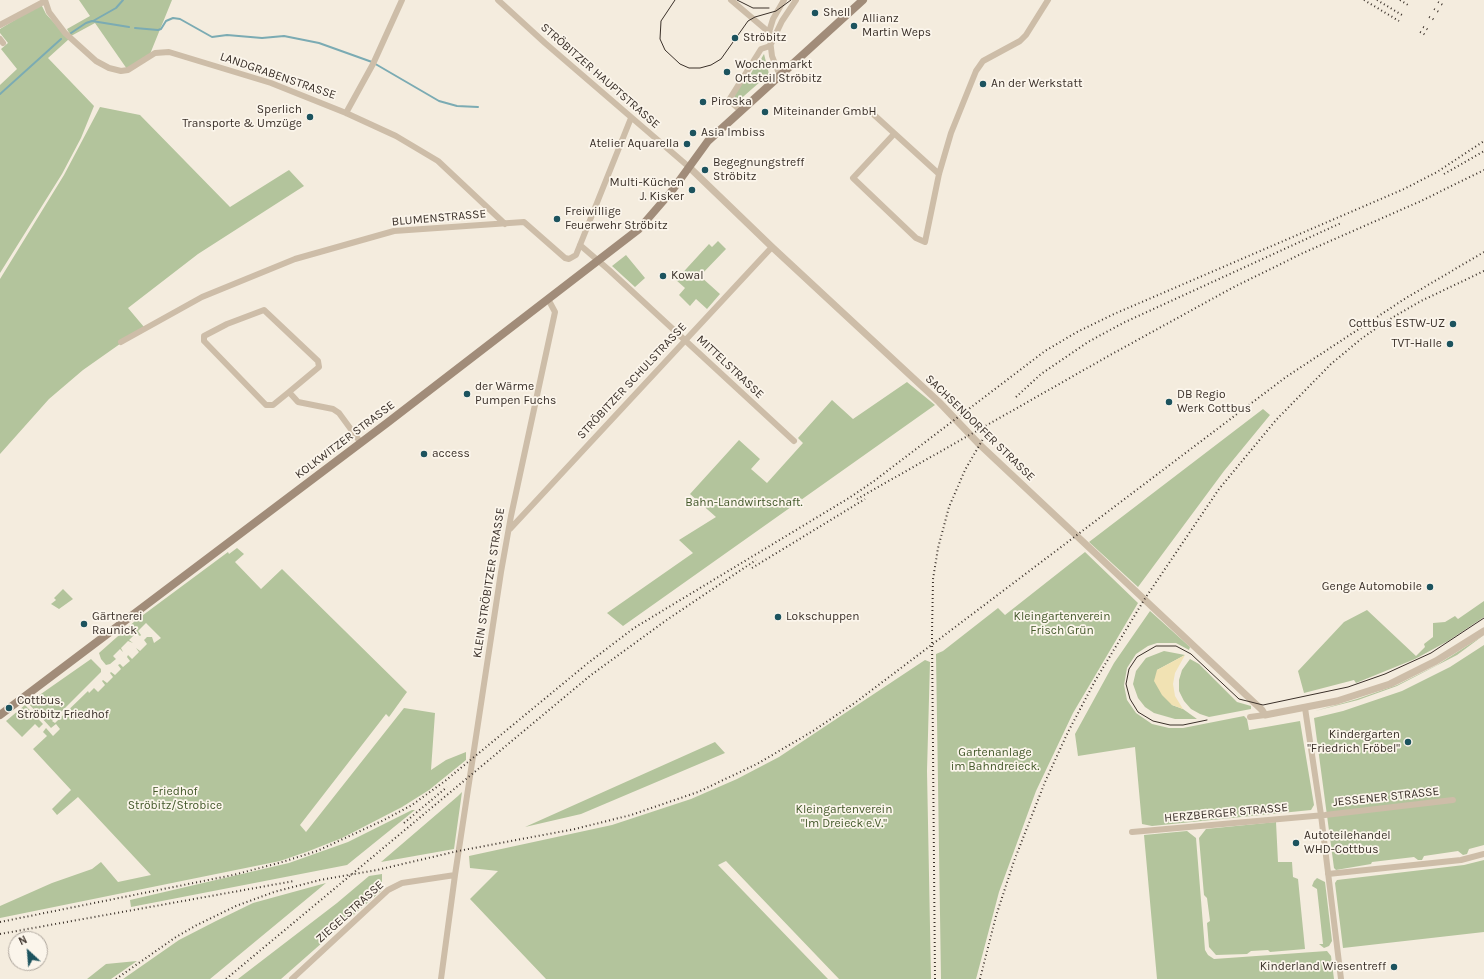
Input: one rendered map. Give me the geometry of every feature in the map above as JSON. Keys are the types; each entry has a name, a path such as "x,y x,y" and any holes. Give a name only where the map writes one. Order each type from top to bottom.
{"main road":[{"name":"KOLKWITZER STRASSE","path":"0,715 361,443 639,229 655,213 708,141 863,0"}],"street":[{"name":"LANDGRABENSTRASSE","path":"0,25 45,0 49,12 65,33 96,61 114,70 128,70 155,53 169,52 271,84 346,112 396,136 438,161 505,224"},
{"path":"346,112 374,62 402,0"},
{"name":"STRÖBITZER HAUPTSTRASSE","path":"498,0 545,44 689,167"},
{"path":"731,0 772,34"},
{"path":"780,76 770,46 773,18 784,0"},
{"path":"772,34 796,0"},
{"path":"894,134 853,178 916,238 925,242 939,174 951,133 976,71 983,61 1020,41 1026,35 1048,0"},
{"path":"740,111 729,100 761,49 770,46"},
{"path":"872,113 939,174"},
{"path":"580,245 632,118"},
{"name":"SACHSENDORFER STRASSE","path":"689,167 772,248 939,402 985,449 1257,705 1265,715"},
{"name":"BLUMENSTRASSE","path":"121,342 202,297 295,259 394,231 524,222 565,258 569,259 576,255 580,245"},
{"name":"MITTELSTRASSE","path":"580,245 794,441"},
{"name":"STRÖBITZER SCHULSTRASSE","path":"508,530 772,248"},
{"name":"KLEIN STRÖBITZER STRASSE","path":"441,979 455,875 508,530 555,312 548,299"},
{"path":"264,310 318,361 319,367 289,392 273,405 266,405 204,341 204,336 226,324 264,310"},
{"path":"289,392 298,402 333,409 339,413 361,443"},
{"path":"1250,717 1305,708 1355,696 1390,684 1436,662 1484,631"},
{"name":"JESSENER STRASSE","path":"1305,708 1321,815 1341,979"},
{"name":"JESSENER STRASSE","path":"1321,815 1453,800"},
{"name":"HERZBERGER STRASSE","path":"1132,832 1321,815"},
{"path":"1328,874 1461,860 1484,854"},
{"name":"ZIEGELSTRASSE","path":"292,979 388,890 402,883 455,875"}],"green space":[{"path":"79,0 172,0 150,54 127,69 95,23 71,36 67,29 90,16"},
{"path":"41,4 46,14 69,39 48,58 94,106 81,138 62,174 0,273 0,85 17,69 1,49 8,43 0,33 0,29"},
{"path":"764,54 769,74 736,103 734,95 744,79 748,79 754,68 754,64 758,64"},
{"path":"100,107 140,115 230,207 289,170 304,186 198,254 128,308 144,327 83,370 49,399 0,454 0,279 64,175"},
{"path":"718,241 726,249 700,276 720,294 707,309 696,299 690,306 679,295 685,288 676,280 709,244 712,247"},
{"path":"626,255 645,278 635,287 612,266"},
{"name":"Bahn-Landwirtschaft.","path":"907,382 935,405 623,626 607,613 693,553 679,540 716,517 690,494 739,440 760,459 751,469 767,483 803,443 798,438 832,400 853,419"},
{"path":"1263,409 1270,415 1224,471 1138,587 1089,542"},
{"name":"Friedhof Ströbitz/Strobice","path":"237,548 244,554 235,562 261,589 282,569 407,692 389,717 386,714 300,825 306,832 404,708 435,713 431,770 446,760 466,752 466,760 429,790 402,807 342,838 280,861 0,918 0,906 52,883 92,869 101,862 118,882 151,875 78,797 57,815 52,809 71,790 33,749 47,736 43,732 46,728 53,736 60,729 56,724 51,728 28,703 91,659 101,669 101,672 52,721 55,723 88,691 89,693 94,688 98,692 105,685 102,681 103,680 107,683 113,677 110,673 111,672 115,675 121,669 118,665 120,664 123,667 130,661 127,657 128,655 132,659 139,652 136,648 140,651 147,644 144,640 147,637 152,637 154,643 161,638 146,623 138,631 141,635 140,636 136,633 129,640 133,643 128,641 121,648 123,652 120,649 113,656 116,659 110,664 106,665 101,659 99,653 135,621 228,552 229,554"},
{"path":"1085,552 1138,603 1073,713 1036,791 999,892 976,979 941,979 936,654 943,651 998,608 1005,615"},
{"path":"63,589 73,599 59,609 51,604 56,600 54,598"},
{"path":"1484,601 1484,617 1448,641 1415,659 1356,683 1354,680 1304,693 1298,671 1344,622 1367,610 1416,656 1425,647 1424,644 1433,637 1433,623 1445,622 1455,616 1458,619"},
{"path":"1150,611 1190,647 1189,650 1176,643 1157,643 1148,646 1136,654 1127,668 1124,685 1127,700 1136,713 1152,724 1169,728 1183,728 1244,716 1247,719 1249,730 1300,721 1314,805 1311,810 1152,826 1142,824 1135,747 1078,756 1075,734 1114,663"},
{"path":"1484,635 1457,655 1397,686 1358,700 1315,711 1357,699 1397,685 1437,665"},
{"path":"1484,645 1484,845 1469,849 1467,854 1463,855 1458,851 1424,856 1422,860 1418,860 1414,857 1372,862 1371,864 1336,870 1334,868 1314,718 1343,711 1402,691 1450,667"},
{"path":"1164,651 1185,655 1157,670 1172,705 1183,709 1197,719 1175,719 1154,713 1145,707 1138,698 1133,684 1136,671 1146,658"},
{"path":"1190,659 1199,664 1237,702 1251,706 1251,709 1209,717 1191,709 1184,701 1179,691 1179,680 1182,670"},
{"name":"Kleingartenverein \"Im Dreieck e.V.\"","path":"925,660 930,662 927,771 931,979 839,979 726,861 718,865 828,979 546,979 470,899 498,871 470,868 469,856 612,825 691,799 737,779 779,757"},
{"path":"25,705 43,724 39,728 35,724 22,737 6,721"},
{"path":"715,742 725,753 581,814 525,827"},
{"path":"462,792 454,849 381,862 458,796"},
{"path":"412,810 415,810 347,865 131,907 130,900 289,863 348,842"},
{"path":"1276,822 1278,862 1292,862 1293,877 1298,879 1305,949 1270,952 1268,950 1251,951 1247,954 1216,955 1209,947 1207,923 1210,921 1207,898 1204,895 1199,838 1206,829"},
{"path":"1187,831 1196,838 1205,950 1208,955 1214,959 1327,951 1331,956 1334,979 1157,979 1144,835"},
{"path":"1484,860 1484,932 1343,948 1335,883 1337,880 1464,865"},
{"path":"382,874 382,890 281,979 238,979 337,903 369,876"},
{"path":"1317,878 1325,882 1332,941 1329,946 1324,948 1319,944 1323,944 1317,889 1312,886"},
{"path":"326,883 210,979 123,979 179,940 253,903"},
{"path":"137,961 111,979 87,979 106,964"}],"sand":[{"path":"1185,655 1175,673 1173,684 1175,696 1183,709 1172,705 1162,695 1154,681 1157,670"}],"waterway":[{"path":"93,21 116,8 123,0"},
{"path":"135,28 158,30 161,29 166,21 173,18 180,19 212,37 227,35 262,38 284,36 319,43 372,62 439,101 457,106 478,107"},
{"path":"71,33 86,23 92,21 129,27"},
{"path":"0,94 61,39"}],"tram line":[{"path":"675,0 661,21 660,39 665,50 680,64 689,68 700,68 711,65 721,59 748,21 755,17 776,11 791,0"},
{"path":"737,0 753,8 769,8"},
{"path":"1207,720 1183,725 1170,725 1153,721 1138,712 1130,699 1126,684 1129,669 1137,657 1156,646 1176,646 1191,654 1239,699 1263,705 1348,687 1385,674 1431,653 1484,618"}],"railway":[{"path":"1364,0 1399,21"},
{"path":"1377,0 1402,15"},
{"path":"1400,0 1408,5"},
{"path":"1438,2 1443,5"},
{"path":"1434,9 1439,12"},
{"path":"1429,17 1435,20"},
{"path":"1423,27 1429,30"},
{"path":"1420,32 1426,35"},
{"path":"0,922 233,875 279,863 317,851 384,820 412,805 445,781 588,663 634,628 849,498 874,481 1045,351 1077,332 1114,314 1404,189 1437,172 1484,141"},
{"path":"1444,174 1484,151"},
{"path":"857,499 1112,354 1232,288 1303,253 1421,201 1484,170"},
{"path":"1016,397 1041,374 1088,342 1123,323 1341,223"},
{"path":"116,979 176,937 197,925 236,906 274,892 320,880 377,870 458,851 575,829 631,815 698,792 757,764 813,731 856,702 1286,377 1406,298 1484,252"},
{"path":"980,979 996,916 1014,861 1045,782 1068,732 1095,681 1144,600 1219,489 1276,420 1331,364 1361,339 1385,322 1421,301 1484,271"},
{"path":"935,979 932,634 933,579 938,548 949,507 965,470 983,439"},
{"path":"752,568 865,499"},
{"path":"226,979 591,675 668,619 756,560"},
{"path":"404,823 447,787"},
{"path":"0,934 294,881"}],"place":[{"name":"Shell","path":"815,13"},
{"name":"Allianz Martin Weps","path":"854,26"},
{"name":"Ströbitz","path":"735,38"},
{"name":"Wochenmarkt Ortsteil Ströbitz","path":"727,72"},
{"name":"An der Werkstatt","path":"983,84"},
{"name":"Piroska","path":"703,102"},
{"name":"Miteinander GmbH","path":"765,112"},
{"name":"Sperlich Transporte & Umzüge","path":"310,117"},
{"name":"Asia Imbiss","path":"693,133"},
{"name":"Atelier Aquarella","path":"687,144"},
{"name":"Begegnungstreff Ströbitz","path":"705,170"},
{"name":"Multi-Küchen J. Kisker","path":"692,190"},
{"name":"Freiwillige Feuerwehr Ströbitz","path":"557,219"},
{"name":"Kowal","path":"663,276"},
{"name":"Cottbus ESTW-UZ","path":"1453,324"},
{"name":"TVT-Halle","path":"1450,344"},
{"name":"der Wärme Pumpen Fuchs","path":"467,394"},
{"name":"DB Regio Werk Cottbus","path":"1169,402"},
{"name":"access","path":"424,454"},
{"name":"Genge Automobile","path":"1430,587"},
{"name":"Lokschuppen","path":"778,617"},
{"name":"Gärtnerei Raunick","path":"84,624"},
{"name":"Cottbus, Ströbitz Friedhof","path":"9,708"},
{"name":"Kindergarten \"Friedrich Fröbel\"","path":"1408,742"},
{"name":"Autoteilehandel WHD-Cottbus","path":"1296,843"},
{"name":"Kinderland Wiesentreff","path":"1394,967"}],"park label":[{"name":"Kleingartenverein Frisch Grün","path":"1062,624"},
{"name":"Gartenanlage im Bahndreieck.","path":"995,760"}]}
